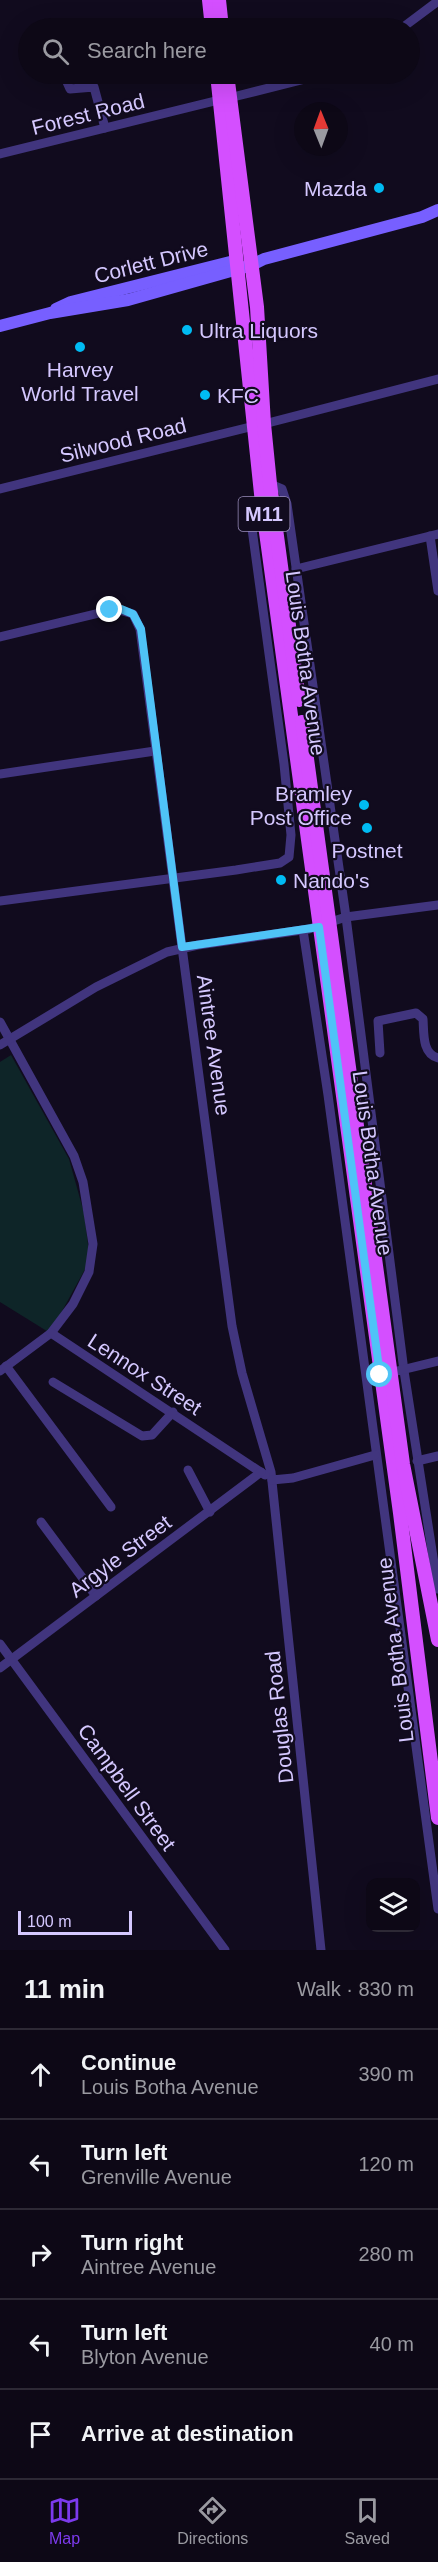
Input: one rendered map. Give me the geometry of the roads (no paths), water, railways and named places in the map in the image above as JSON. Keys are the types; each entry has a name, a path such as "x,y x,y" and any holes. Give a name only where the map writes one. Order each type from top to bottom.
{"main road":[{"path":"209,0 211,18"},
{"path":"219,0 221,18"},
{"name":"Louis Botha Avenue","path":"219,84 224,99 259,327 259,425 264,513 290,756 308,833 325,925 392,1373 403,1464 438,1640"},
{"name":"Louis Botha Avenue","path":"224,99 226,84"},
{"path":"422,217 438,210"},
{"path":"422,217 438,216"},
{"name":"Corlett Drive","path":"0,326 50,313 128,300 248,262 422,217"},
{"name":"Louis Botha Avenue","path":"259,425 270,484 308,765 325,925"},
{"name":"Louis Botha Avenue","path":"392,1373 438,1818"}],"street":[{"path":"415,18 438,1"},
{"path":"68,84 70,89 94,87 105,128"},
{"name":"Forest Road","path":"0,154 285,84"},
{"name":"Silwood Road","path":"0,489 438,379"},
{"name":"Louis Botha Avenue","path":"270,484 282,489 286,496 346,917 392,1373 417,1461 438,1589"},
{"path":"296,569 434,535 438,591"},
{"name":"Aintree Avenue","path":"0,637 121,609 133,614 141,629 155,751 206,1115 232,1326 242,1373 267,1454 272,1480"},
{"path":"0,774 155,751"},
{"name":"Louis Botha Avenue","path":"173,878 284,862 289,857 290,756"},
{"path":"308,765 323,763"},
{"path":"291,835 308,833"},
{"path":"0,901 173,878"},
{"path":"0,1045 117,975 182,947 303,930 346,917 438,905"},
{"name":"Louis Botha Avenue","path":"303,930 328,1095 438,1909"},
{"path":"380,1053 378,1021 416,1013 423,1019 426,1049 432,1056 438,1058"},
{"path":"0,1022 74,1156 83,1182 92,1231 93,1253 89,1272 73,1304 51,1334 3,1368 111,1507"},
{"name":"Lennox Street","path":"51,1334 173,1412 272,1480"},
{"path":"392,1373 438,1361"},
{"path":"53,1382 142,1436 152,1435 173,1412"},
{"path":"272,1480 303,1476 375,1455"},
{"path":"417,1461 438,1456"},
{"path":"188,1470 210,1512"},
{"name":"Argyle Street","path":"0,1668 261,1472"},
{"name":"Douglas Road","path":"272,1480 321,1950"},
{"path":"42,1522 96,1596"},
{"name":"Campbell Street","path":"0,1644 225,1950"}],"place":[{"name":"Mazda","path":"379,188"},
{"name":"Ultra Liquors","path":"187,330"},
{"name":"Harvey World Travel","path":"80,347"},
{"name":"KFC","path":"205,395"},
{"name":"Bramley Post Office","path":"364,805"},
{"name":"Postnet","path":"367,828"},
{"name":"Nando's","path":"281,880"}]}
